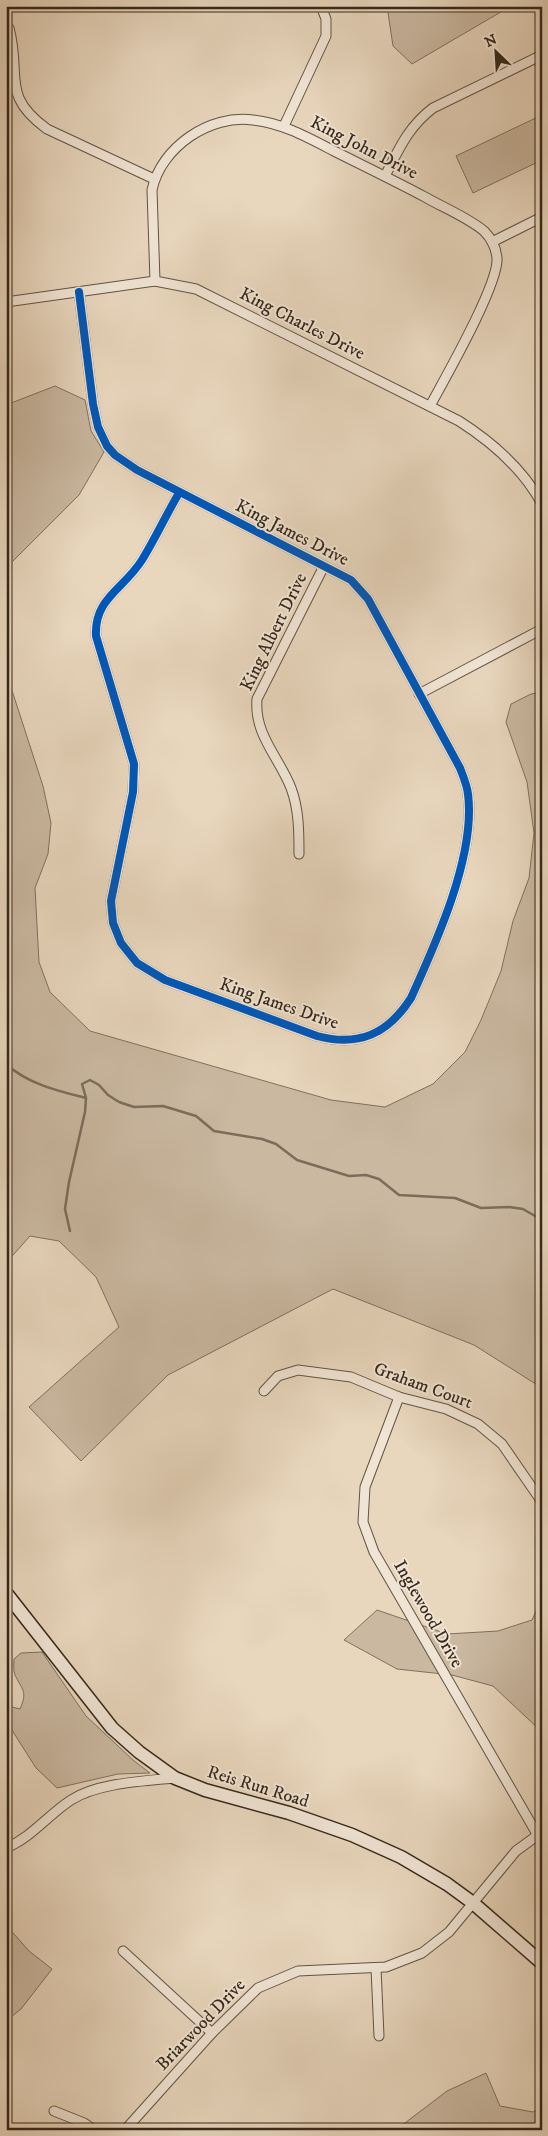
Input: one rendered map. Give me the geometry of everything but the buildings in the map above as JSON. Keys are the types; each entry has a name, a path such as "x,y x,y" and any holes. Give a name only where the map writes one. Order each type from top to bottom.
{"street":[{"path":"284,126 326,36 326,19 321,6"},
{"path":"9,28 13,43 15,89 21,104 32,118 48,129 154,179"},
{"path":"385,176 408,131 433,108 542,55"},
{"name":"King John Drive","path":"155,280 152,200 154,179 164,162 178,145 203,129 245,119 284,126 385,176 473,224 488,235 492,242"},
{"path":"430,406 478,313 494,276 497,256 492,242 542,216"},
{"name":"King Charles Drive","path":"6,302 155,280 196,289 430,406 471,429 493,446 520,472 542,504"},
{"name":"King James Drive","path":"79,292 93,404 98,427 115,455 178,493 351,580 368,599 460,768 468,792 468,818 465,844 454,890 411,998 392,1023 370,1036 342,1041 329,1039 165,980 137,963 128,953 116,933 111,906 113,886 133,792 134,764 96,636 96,625 103,604 140,563 178,493"},
{"name":"King Albert Drive","path":"299,854 299,829 295,801 285,774 261,731 256,713 257,699 324,566"},
{"path":"420,694 542,629"},
{"name":"Graham Court","path":"264,1391 278,1376 298,1370 351,1377 398,1397 446,1409 478,1424 502,1444 542,1502"},
{"name":"Inglewood Drive","path":"398,1397 365,1486 363,1522 374,1552 539,1833"},
{"name":"Reis Run Road","path":"6,1593 112,1728 139,1752 175,1778 205,1790 289,1813 371,1842 425,1870 473,1903 542,1963"},
{"path":"6,1848 28,1836 60,1808 80,1796 136,1782 175,1778"},
{"name":"Briarwood Drive","path":"125,2130 212,2033 258,1988 287,1975 310,1970 376,1968 398,1963 431,1947 449,1932 516,1851 539,1833"},
{"path":"123,1950 212,2033"},
{"path":"376,1968 379,2036"},
{"path":"54,2111 84,2123 94,2130"}],"shaded area":[{"path":"387,6 511,6 412,64 393,46"},
{"path":"542,115 542,160 473,193 456,156"},
{"path":"55,386 85,400 91,431 104,452 79,495 6,568 6,405"},
{"path":"6,672 43,786 51,823 48,854 35,888 39,962 50,992 90,1031 331,1100 385,1107 433,1084 465,1052 481,1020 501,971 513,921 529,878 534,833 527,782 506,722 511,704 531,694 542,692 542,1388 474,1345 333,1289 168,1375 81,1461 29,1407 119,1327 96,1277 59,1241 30,1236 6,1263"},
{"path":"542,1598 542,1732 493,1686 452,1675 397,1669 344,1640 377,1610 447,1634 498,1631 532,1620"},
{"path":"42,1652 86,1716 133,1760 150,1773 118,1774 57,1788 36,1768 10,1727 6,1733 6,1700 12,1707 20,1709 24,1698 23,1691 14,1673 14,1659 21,1653"},
{"path":"6,1925 29,1951 52,1969 21,2009 6,2021"},
{"path":"486,2073 500,2106 533,2112 542,2108 542,2130 399,2130 401,2126 447,2091"}],"waterway":[{"path":"6,1064 34,1082 86,1098 82,1084 90,1080 119,1102 134,1107 163,1106 196,1116 214,1131 262,1139 276,1144 297,1160 349,1176 366,1175 379,1179 399,1195 455,1198 481,1208 509,1207 523,1209 542,1220"},
{"path":"70,1231 65,1209 69,1182 85,1112 86,1098"}],"cycle path":[{"path":"79,292 93,404 98,427 107,446 115,455 137,470 351,580 368,599 460,768 467,791 469,818 466,844 452,898 432,952 411,998 393,1021 371,1035 346,1040 317,1036 165,980 137,963 121,943 113,923 111,901 133,792 134,764 96,636 97,623 105,603 142,560 179,493"}]}
